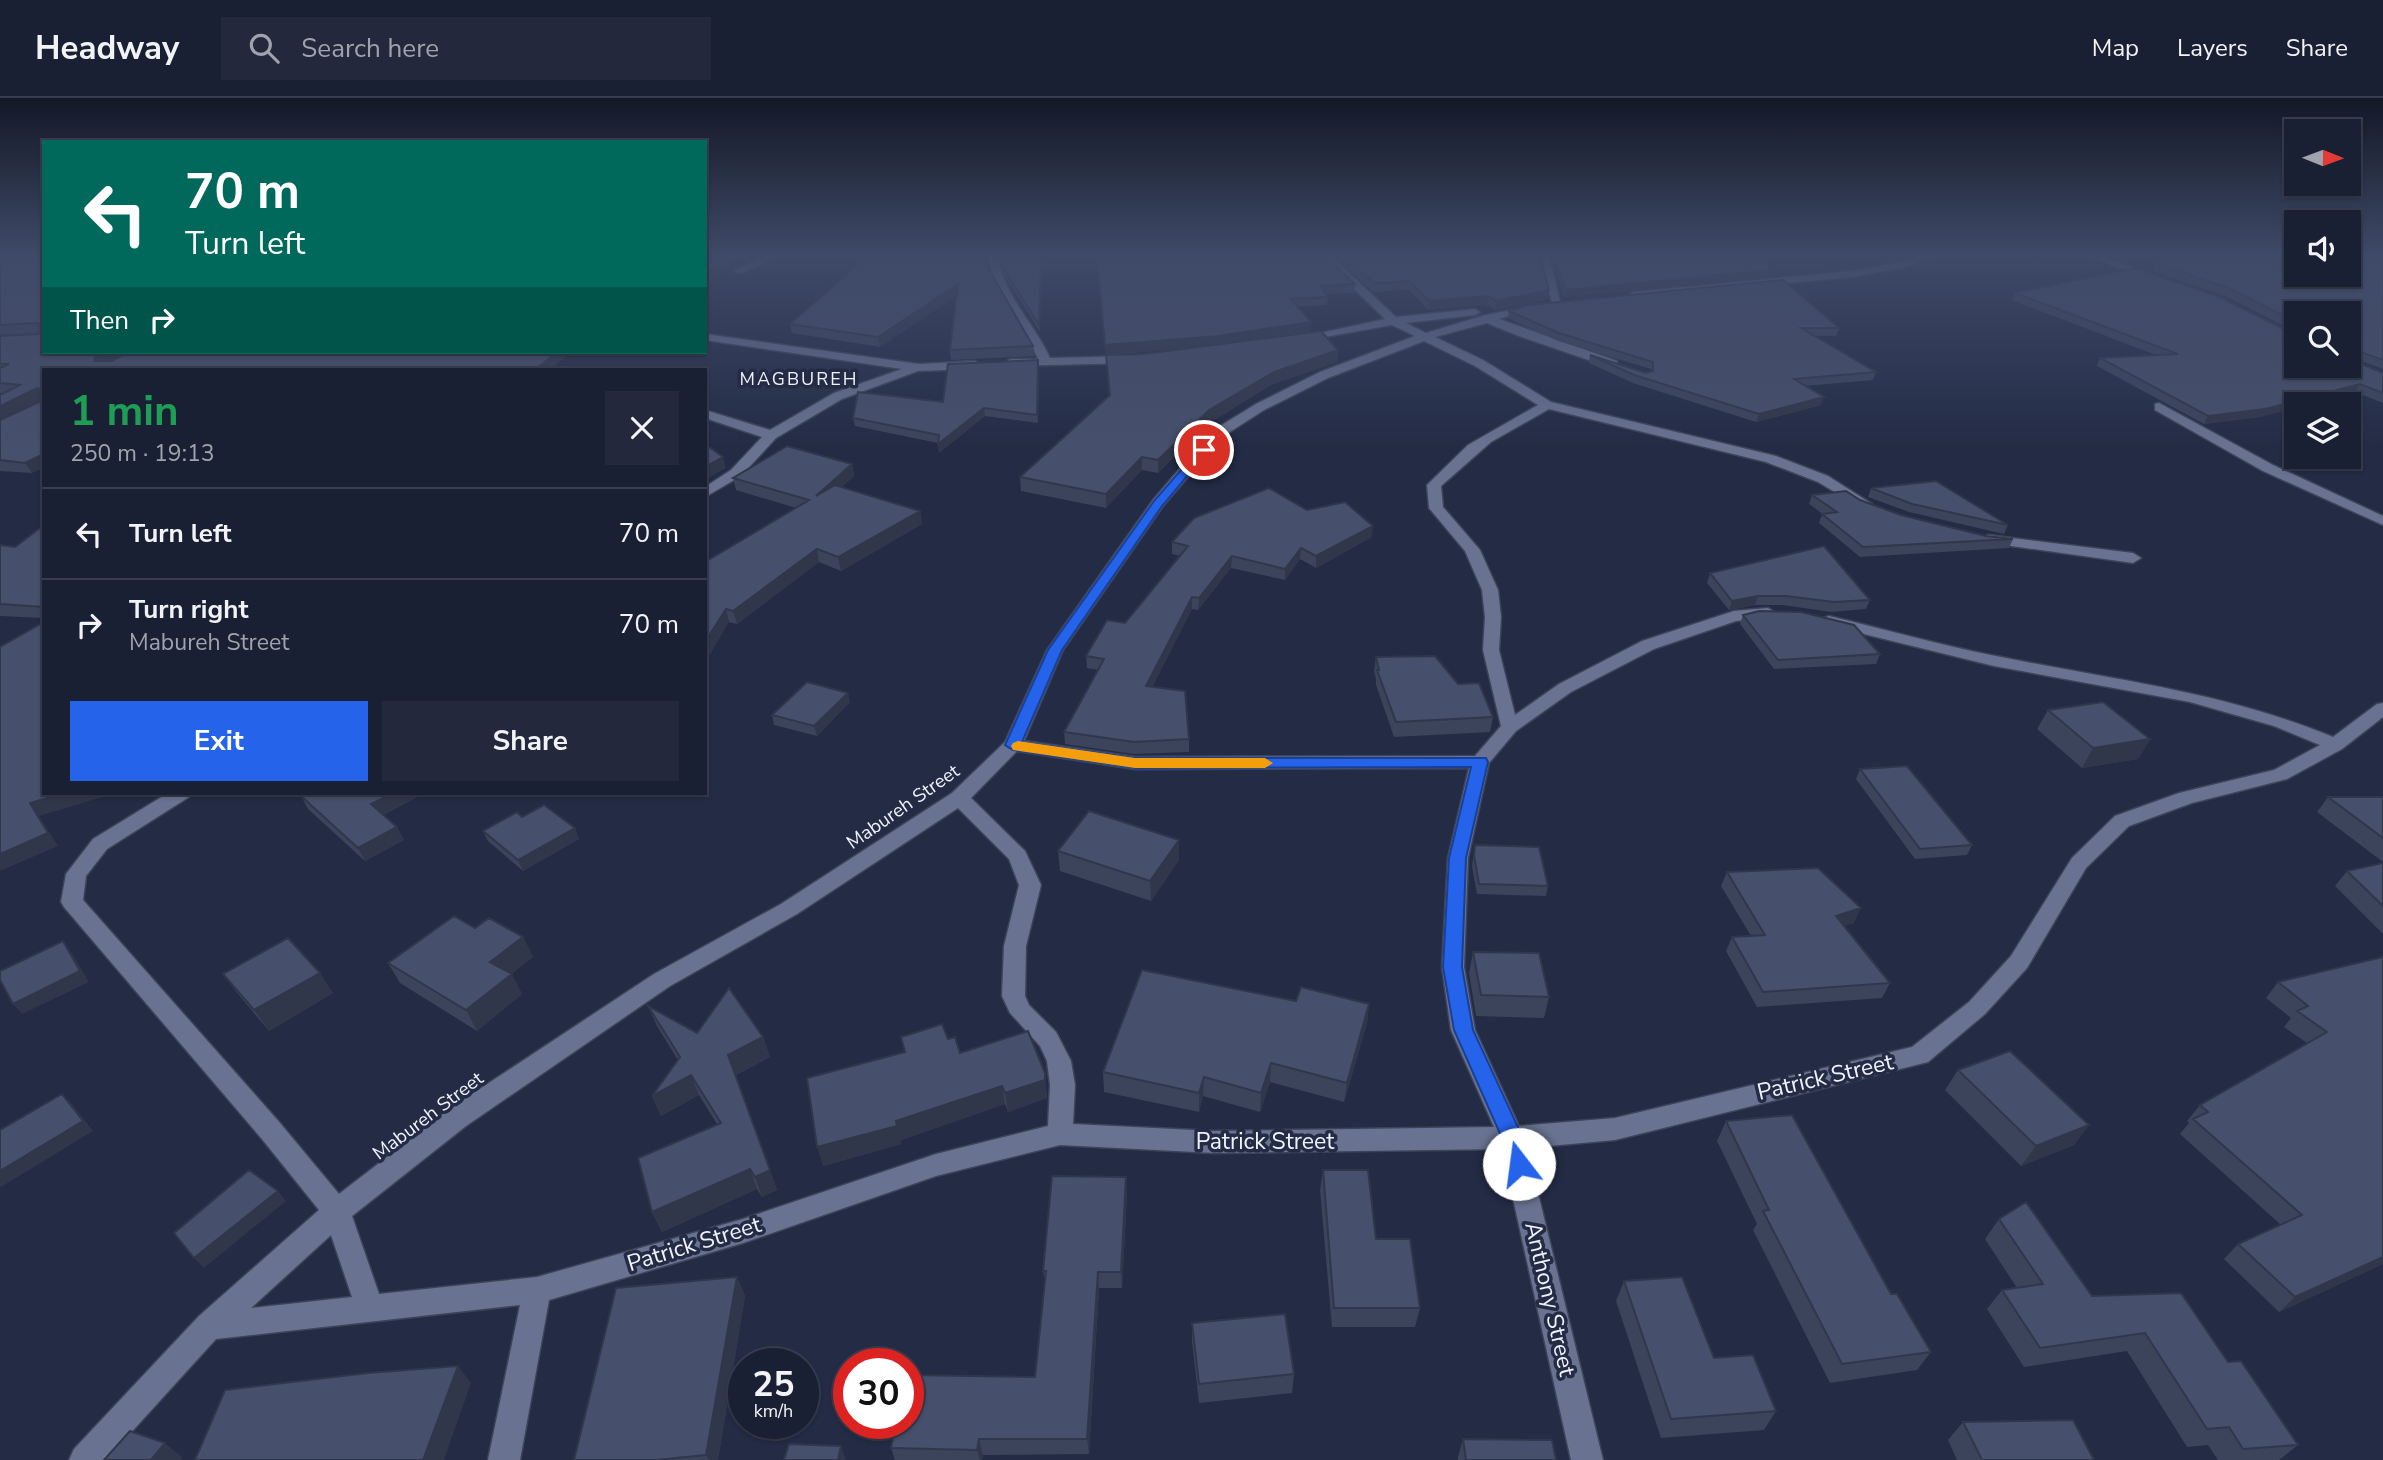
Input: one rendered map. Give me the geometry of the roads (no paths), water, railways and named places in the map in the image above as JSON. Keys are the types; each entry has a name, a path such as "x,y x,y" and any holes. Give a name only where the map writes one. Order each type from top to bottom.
{"street":[{"path":"1023,320 1045,361"},
{"path":"1291,342 1407,320"},
{"name":"Mabureh Street","path":"209,1326 337,1212 457,1118 651,988 789,909 959,798 1013,745 1055,650 1158,503 1217,434 1248,414 1324,374 1424,337 1481,320"},
{"path":"1490,320 1553,345 1622,367"},
{"path":"1393,321 1479,363 1547,405 1771,459 1823,479 1863,503 1883,511"},
{"path":"707,337 919,368 1045,361 1144,360"},
{"path":"707,492 736,473 771,435 838,396 919,368"},
{"path":"1510,727 1491,650 1493,617 1490,590 1472,550 1436,508 1434,485 1462,454 1499,429 1547,405"},
{"path":"2159,407 2268,468 2383,521"},
{"path":"707,415 771,435"},
{"path":"1970,535 2133,558"},
{"path":"1513,1138 1463,1030 1453,967 1458,858 1480,762 1510,727 1564,688 1648,645 1734,616 1756,613 1784,614"},
{"path":"1811,617 1994,661 2192,698 2280,722 2335,745"},
{"name":"Patrick Street","path":"209,1326 537,1290 743,1230 936,1165 1060,1134 1214,1142 1513,1138 1615,1129 1919,1055 1977,1008 2019,962 2079,863 2123,821 2186,799 2280,775 2335,745 2383,708"},
{"path":"1013,745 1135,763 1480,762"},
{"path":"179,795 100,845 76,874 72,902 271,1131 337,1212 370,1308"},
{"path":"959,798 1018,856 1030,885 1021,909 1012,980 1017,1006 1050,1042 1063,1081 1060,1134"},
{"name":"Anthony Street","path":"1513,1138 1587,1460"},
{"path":"504,1460 537,1290"},
{"path":"85,1460 209,1326"}],"district":[{"name":"MAGBUREH","path":"799,379"}]}
